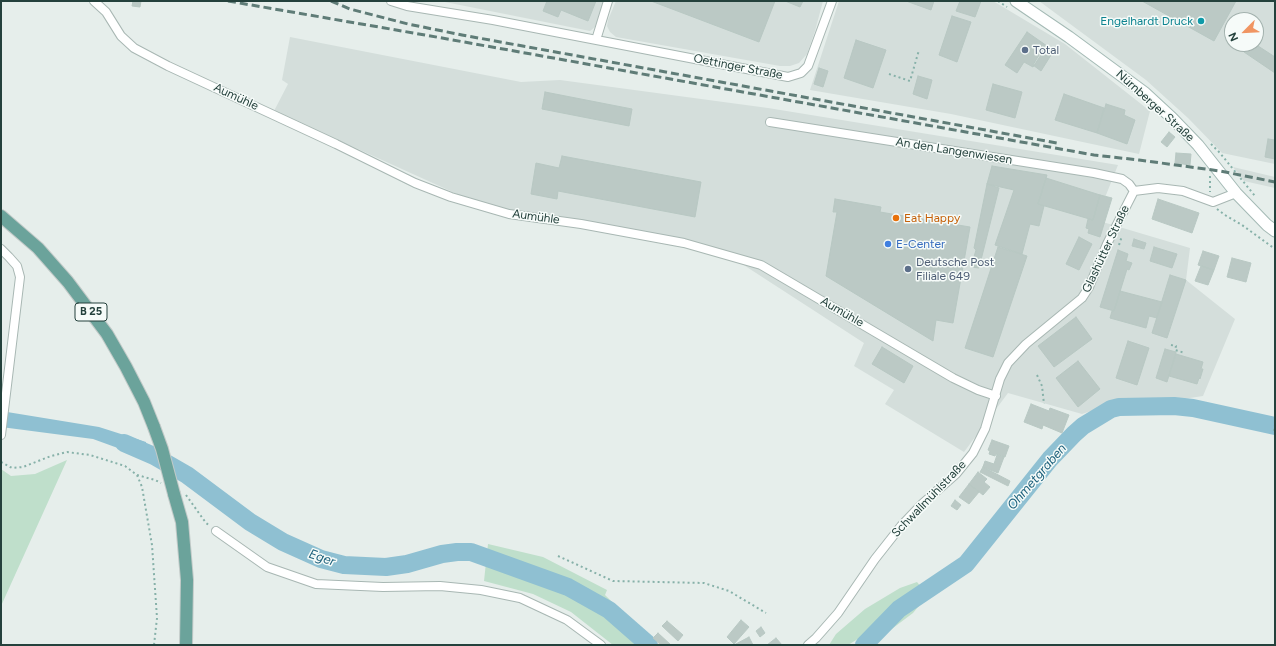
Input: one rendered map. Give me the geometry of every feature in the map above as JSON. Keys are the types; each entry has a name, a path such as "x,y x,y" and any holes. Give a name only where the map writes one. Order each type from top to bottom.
{"main road":[{"name":"Nürnberger Straße","path":"1012,4 1069,37 1145,93 1198,145 1236,193 1267,226 1275,231"},
{"name":"B 25","path":"1,216 38,248 68,282 107,334 126,366 144,402 162,449 182,522 187,580 186,645"}],"street":[{"name":"Aumühle","path":"94,1 106,12 121,36 134,48 168,66 323,138 415,183 451,197 510,214 581,224 684,243 761,265 953,378 978,390 996,396"},
{"name":"Oettinger Straße","path":"391,1 407,6 493,20 788,77 801,73 808,66 832,1"},
{"path":"596,40 608,1"},
{"name":"An den Langenwiesen","path":"770,122 1094,173 1122,179 1134,190"},
{"name":"Glashütter Straße","path":"1000,379 1008,363 1026,344 1082,298 1134,190 1158,188 1177,190 1214,202"},
{"path":"1214,202 1236,193"},
{"path":"1,249 17,266 20,277 1,434"},
{"name":"Schwallmühlstraße","path":"808,645 838,613 875,559 901,526 922,504 956,474 973,453 985,429 1000,379"},
{"path":"216,531 267,567 316,584 440,586 480,590 520,598 567,620 601,645"}],"path":[{"path":"998,1 1012,4"},
{"path":"889,74 910,81 919,50"},
{"path":"1208,173 1210,177 1210,189 1215,207 1275,249"},
{"path":"1171,345 1176,346 1175,350 1185,353"},
{"path":"1037,375 1042,386 1044,404"},
{"path":"1274,430 1275,425"},
{"path":"1,462 12,468 23,467 50,456 67,452 90,455 125,466 137,475 143,495 152,545 157,618 154,645"},
{"path":"558,556 613,581 704,583 729,591 766,613"}],"shaded area":[{"path":"440,1 605,1 595,27 590,31"},
{"path":"616,1 823,1 807,54 799,63 790,66 780,66 616,37 610,32 607,26"},
{"path":"839,1 993,1 1065,44 1150,111 1139,154 951,114 810,90"},
{"path":"1039,1 1275,1 1275,164 1222,153 1188,118 1146,80"},
{"path":"290,37 521,82 560,80 768,108 1118,165 1096,220 1190,248 1186,280 1235,319 1203,396 1137,406 1112,404 1082,414 1008,393 964,452 885,404 894,390 854,366 864,343 719,249 479,204 274,111 288,84 282,80"},
{"path":"1233,167 1275,177 1275,188 1244,181"}],"green space":[{"path":"67,460 1,606 1,469 11,476 35,474"},
{"path":"488,544 543,557 607,590 605,595 656,645 613,645 571,612 533,594 484,581"},
{"path":"917,582 926,593 923,601 913,613 889,631 861,637 848,645 829,645 836,634 865,609 900,588"}],"water":[{"path":"1,411 99,427 146,442 148,459 93,439 1,427"}],"building":[{"path":"133,1 141,1 140,7 132,6"},
{"path":"547,1 596,1 588,21 561,10 558,17 543,11"},
{"path":"651,1 775,1 759,42"},
{"path":"785,1 803,1 800,7"},
{"path":"906,1 934,1 931,10"},
{"path":"960,1 981,1 975,17 956,11"},
{"name":"Engelhardt Druck","path":"1142,1 1236,1 1230,12 1224,12 1224,23 1214,41"},
{"path":"952,16 971,22 957,62 939,55"},
{"path":"1027,32 1047,46 1033,67 1024,62 1017,73 1005,65"},
{"path":"856,40 886,50 873,88 844,78"},
{"path":"1042,50 1051,55 1041,71 1033,65"},
{"path":"1264,50 1275,57 1275,73 1244,52 1264,52"},
{"path":"819,68 828,71 823,87 814,84"},
{"path":"918,76 932,80 927,99 913,94"},
{"path":"993,84 1022,92 1015,118 986,110"},
{"path":"545,92 632,109 629,126 542,109"},
{"path":"1064,94 1104,108 1097,133 1055,120"},
{"path":"1106,104 1125,110 1124,115 1135,120 1127,144 1097,133"},
{"path":"1169,132 1175,137 1167,147 1161,142"},
{"path":"1268,139 1275,140 1275,159 1265,157"},
{"path":"1176,153 1191,154 1190,165 1175,163"},
{"path":"562,156 701,182 695,217 558,191 557,199 531,194 536,163 559,168"},
{"path":"992,166 1047,175 1038,204 1044,206 1039,226 1030,224 1022,254 995,245 1014,190 987,184"},
{"path":"1046,178 1100,195 1093,220 1038,204"},
{"path":"987,184 999,188 979,268 971,267 976,250 974,248"},
{"path":"1100,195 1112,198 1100,237 1088,233 1089,229 1086,228 1088,219 1093,220"},
{"path":"835,199 881,207 880,212 970,227 953,323 936,320 933,341 826,276 837,212 833,212"},
{"path":"1158,199 1199,213 1192,233 1152,219"},
{"path":"1079,237 1092,244 1079,270 1066,264"},
{"path":"1134,239 1146,243 1144,249 1132,246"},
{"path":"998,247 1027,256 993,357 965,348"},
{"path":"1154,247 1177,254 1172,268 1150,261"},
{"path":"1118,250 1128,254 1126,261 1132,263 1129,270 1127,269 1114,311 1100,307"},
{"path":"1203,251 1219,256 1214,270 1198,265"},
{"path":"1232,258 1251,263 1246,282 1227,277"},
{"path":"1201,266 1214,270 1208,285 1195,281"},
{"path":"1170,275 1186,280 1167,338 1152,333"},
{"path":"1120,291 1162,302 1157,318 1149,316 1146,328 1110,318 1112,311 1114,311"},
{"path":"1076,317 1092,339 1054,367 1038,346"},
{"path":"1128,341 1149,348 1137,385 1116,378"},
{"path":"882,347 913,366 904,383 872,364"},
{"path":"1165,349 1176,352 1167,382 1156,378"},
{"path":"1176,354 1203,362 1201,369 1203,369 1197,384 1169,376"},
{"path":"1078,361 1100,389 1078,407 1056,378"},
{"path":"1031,404 1049,411 1050,408 1069,415 1062,433 1043,425 1042,429 1024,422"},
{"path":"992,440 1009,446 1005,457 996,454 995,456 989,454 990,451 988,450"},
{"path":"997,455 1004,457 998,473 983,467 985,461 994,464"},
{"path":"983,467 1010,481 1008,486 980,472"},
{"path":"978,472 987,479 984,482 990,487 983,495 969,484"},
{"path":"969,484 979,492 969,504 959,497"},
{"path":"955,500 961,505 957,510 951,506"},
{"path":"741,620 749,627 734,644 727,637"},
{"path":"667,621 683,635 678,641 662,626"},
{"path":"761,627 765,633 760,637 756,631"},
{"path":"658,633 671,645 661,645 653,638"},
{"path":"749,637 753,645 734,645"},
{"path":"776,638 782,645 767,645"}],"waterway":[{"name":"Ohmetgraben","path":"864,645 899,609 966,564 1050,459 1083,426 1111,409 1119,407 1174,406 1193,408 1275,426"},
{"name":"Eger","path":"124,443 154,456 187,475 250,522 283,542 321,559 344,565 386,567 407,564 442,554 471,552 568,587 609,610 649,645"}],"railway":[{"path":"228,1 1094,155 1220,171 1275,182"},
{"path":"331,1 350,9 408,24 462,35 1057,143"}],"place":[{"name":"Engelhardt Druck","path":"1201,21"},
{"name":"Total","path":"1025,50"},
{"name":"Eat Happy","path":"896,218"},
{"name":"E-Center","path":"888,244"},
{"name":"Deutsche Post Filiale 649","path":"908,269"}]}
